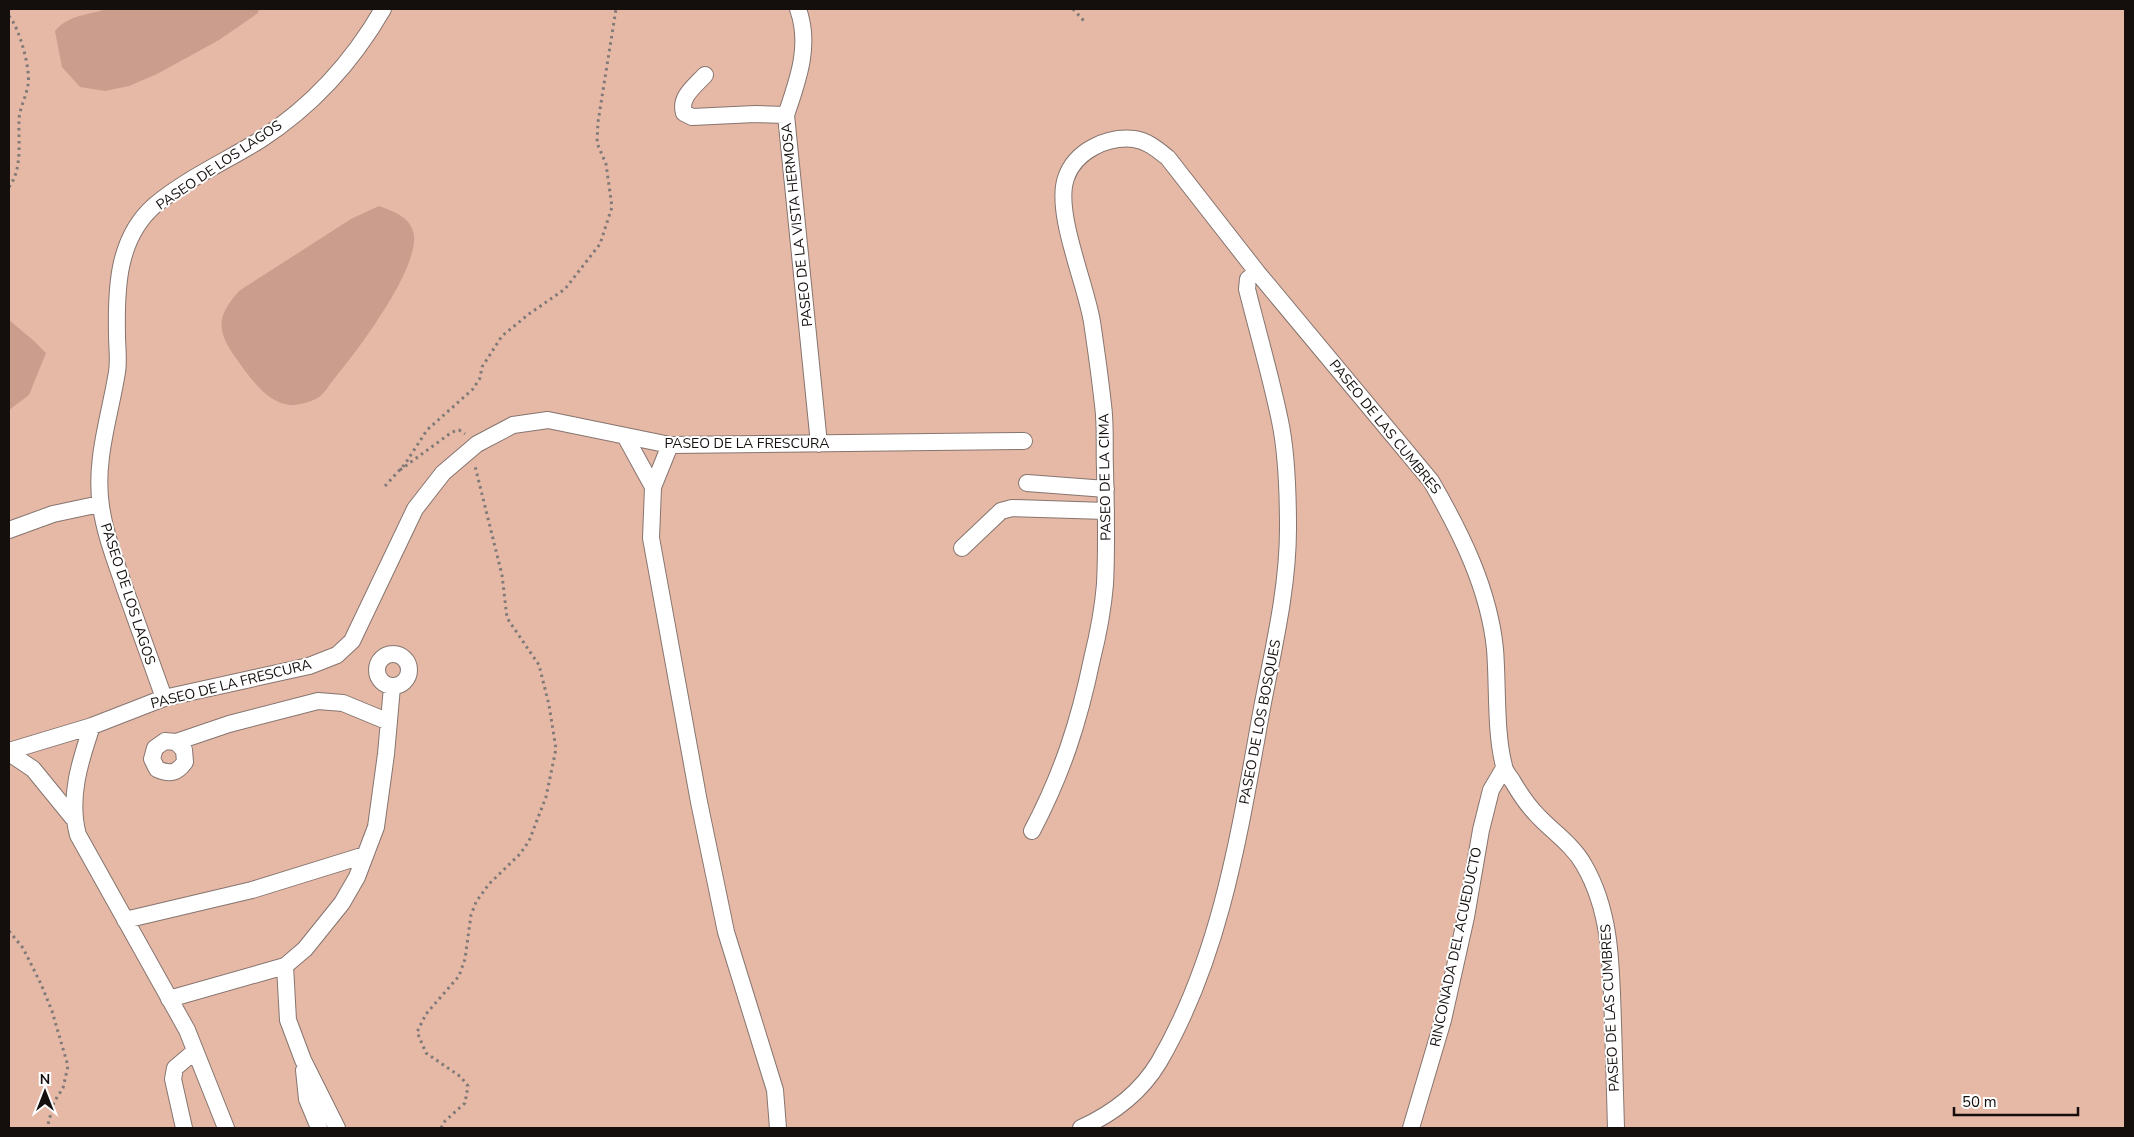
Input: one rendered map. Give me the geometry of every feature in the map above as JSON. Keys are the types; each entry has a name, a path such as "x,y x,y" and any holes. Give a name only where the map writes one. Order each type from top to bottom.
{"street":[{"name":"PASEO DE LOS LAGOS","path":"164,698 106,536 100,504 103,441 118,369 118,276 126,248 138,225 154,206 262,138 326,86 355,52 383,9"},
{"name":"PASEO DE LA VISTA HERMOSA","path":"798,9 804,45 800,69 786,115 820,444"},
{"path":"705,74 684,98 682,105 684,113 692,117 755,114 786,115"},
{"name":"PASEO DE LAS CUMBRES","path":"1114,140 1134,139 1152,145 1168,158 1257,272 1426,474 1451,515 1470,556 1486,602 1495,648 1504,768 1537,815 1568,844 1583,863 1594,883 1605,916 1609,945 1612,999 1616,1128"},
{"name":"PASEO DE LA CIMA","path":"1032,832 1065,760 1083,702 1097,637 1105,586 1106,489 1104,406 1091,319 1065,219 1063,194 1066,177 1074,163 1083,154 1098,145 1114,140"},
{"name":"PASEO DE LOS BOSQUES","path":"1081,1128 1105,1116 1124,1101 1141,1085 1158,1063 1187,1005 1206,957 1226,895 1240,829 1276,633 1285,572 1288,530 1281,422 1247,289 1248,279 1257,272"},
{"name":"PASEO DE LA FRESCURA","path":"9,752 92,726 164,698 309,666 337,655 352,641 415,509 443,473 472,448 513,425 548,420 670,446 1024,441"},
{"path":"625,436 653,487"},
{"path":"670,446 653,487 651,538 699,802 726,932 775,1090 778,1128"},
{"path":"1027,483 1106,489"},
{"path":"9,530 54,514 100,504"},
{"path":"962,548 1001,511 1012,508 1106,510"},
{"path":"169,1000 285,966 305,949 338,908 358,877 376,827 392,687"},
{"path":"176,742 229,724 318,701 343,703 389,722"},
{"path":"73,818 79,765 92,726"},
{"path":"9,752 33,769 73,818 78,835 187,1030 226,1128"},
{"name":"RINCONADA DEL ACUEDUCTO","path":"1411,1128 1444,1020 1466,917 1480,830 1491,790 1504,768"},
{"path":"126,920 252,890 365,855"},
{"path":"285,966 288,1020 303,1060 336,1128"},
{"path":"184,1128 173,1079 175,1068 195,1051"},
{"path":"303,1060 306,1100 319,1128"}],"path":[{"path":"385,486 400,470 427,430 473,389 480,378 482,367 502,336 565,289 600,244 612,207 606,164 597,143 598,122 616,9"},
{"path":"1073,9 1084,21"},
{"path":"9,16 14,22 25,52 28,84 19,117 20,151 14,180 9,186"},
{"path":"400,470 452,432 459,430 466,435 472,448 476,478 502,575 507,618 539,665 549,705 556,749 544,804 529,841 520,854 489,884 476,902 471,915 465,959 459,976 426,1014 417,1032 426,1053 461,1076 468,1086 465,1103 445,1121 441,1128"},
{"path":"9,931 23,948 41,984 52,1012 68,1066 63,1088 54,1102 47,1128"}],"shaded area":[{"path":"9,9 2125,9 2125,1128 9,1128"},
{"path":"107,9 259,9 258,13 219,40 157,74 129,86 105,91 80,87 62,67 55,31 66,22 79,16"},
{"path":"379,206 401,216 410,224 413,230 412,251 406,270 396,290 370,331 317,399 290,405 273,399 257,386 227,344 222,321 227,307 239,291 351,219"},
{"path":"9,320 46,353 29,395 9,410"}]}
